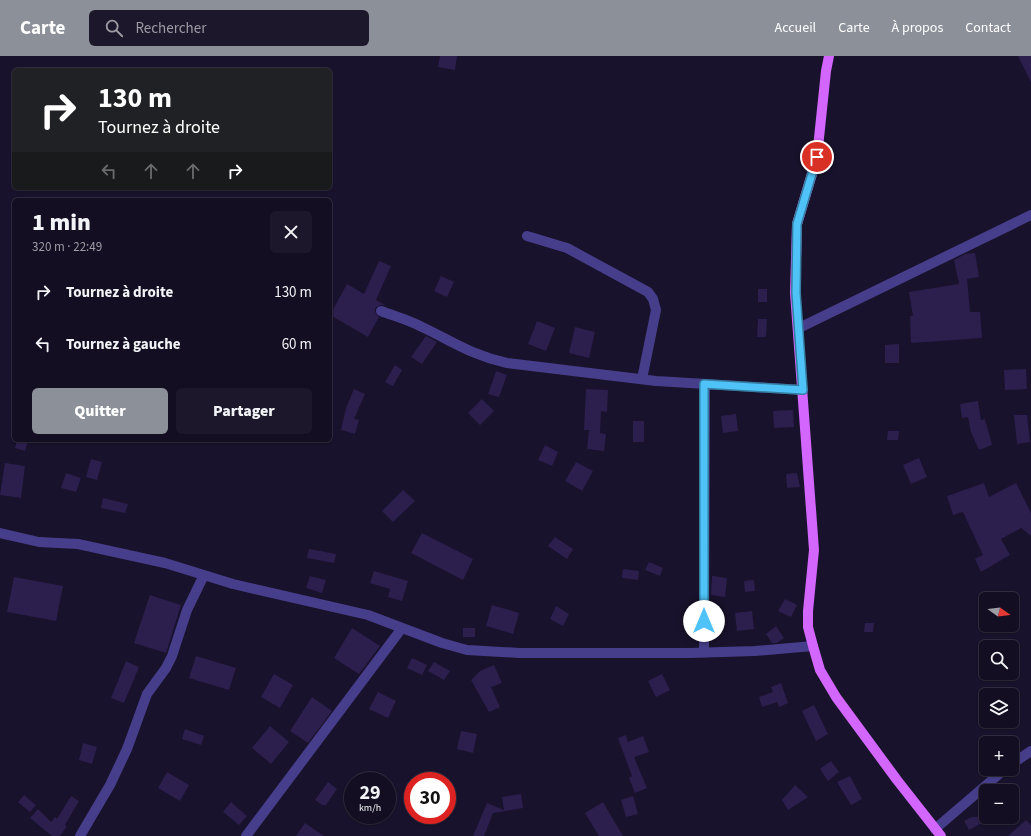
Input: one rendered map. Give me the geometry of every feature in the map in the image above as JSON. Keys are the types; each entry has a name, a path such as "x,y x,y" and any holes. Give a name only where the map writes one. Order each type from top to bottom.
{"main road":[{"path":"829,56 826,71 817,157 797,224 796,293 814,550 808,611 808,627 820,670 836,697 938,832"}],"street":[{"path":"799,328 1031,215"},
{"path":"527,236 567,248 648,292 653,299 656,310 642,379"},
{"path":"381,311 421,326 467,351 486,358 530,367 642,379 803,390"},
{"path":"704,384 704,653"},
{"path":"0,533 39,542 78,544 165,563 233,584 368,615 442,643 467,650 520,653 704,653 813,646"},
{"path":"80,836 110,785 127,749 147,694 166,668 172,656 187,610 204,575"},
{"path":"246,836 402,628"},
{"path":"1019,759 1031,751"},
{"path":"938,832 998,776"}],"building":[{"path":"440,56 457,56 455,70 438,67"},
{"path":"1018,56 1031,56 1031,82"},
{"path":"975,253 979,277 967,279 970,312 980,312 982,338 911,343 910,316 913,316 909,292 959,284 954,260 965,254"},
{"path":"379,261 391,266 376,300 385,305 380,305 375,308 375,312 379,317 368,337 332,316 332,311 347,284 364,294"},
{"path":"441,276 454,282 447,297 434,291"},
{"path":"758,289 767,289 767,302 758,302"},
{"path":"758,319 767,319 766,337 757,337"},
{"path":"537,321 555,328 546,351 528,344"},
{"path":"575,327 595,332 589,358 569,353"},
{"path":"426,336 437,342 422,364 411,357"},
{"path":"899,344 899,363 885,363 885,345"},
{"path":"395,365 402,370 393,386 385,382"},
{"path":"1026,369 1027,389 1005,390 1004,370"},
{"path":"496,371 507,375 499,397 488,394"},
{"path":"354,389 365,394 354,419 359,420 355,434 341,430 346,408"},
{"path":"586,389 608,390 607,412 601,411 600,433 606,434 604,451 587,449 589,430 584,430"},
{"path":"482,399 494,411 480,425 468,413"},
{"path":"978,401 981,420 985,419 992,445 979,450 971,432 968,417 962,418 960,404"},
{"path":"793,410 794,427 774,428 773,411"},
{"path":"736,414 738,431 723,433 721,416"},
{"path":"1014,415 1027,415 1030,442 1017,444"},
{"path":"633,421 644,421 644,442 633,442"},
{"path":"888,431 899,431 898,440 887,440"},
{"path":"16,442 27,442 25,451 15,448"},
{"path":"545,445 558,452 552,466 538,460"},
{"path":"919,458 927,477 911,484 903,465"},
{"path":"91,459 102,462 97,480 86,477"},
{"path":"576,462 593,471 582,491 565,481"},
{"path":"5,463 25,466 21,498 0,495"},
{"path":"66,473 81,478 76,492 61,488"},
{"path":"797,473 800,487 787,488 786,474"},
{"path":"984,483 989,497 1016,483 1031,513 1031,536 1021,528 1001,539 1010,555 981,572 975,559 983,555 963,512 953,515 947,496"},
{"path":"403,490 415,501 393,522 382,511"},
{"path":"103,498 128,504 125,513 101,508"},
{"path":"422,533 473,559 463,580 411,553"},
{"path":"555,537 573,549 567,559 548,546"},
{"path":"309,549 336,554 334,563 307,558"},
{"path":"649,562 663,568 660,576 645,570"},
{"path":"623,569 639,571 638,580 622,578"},
{"path":"374,571 408,581 402,601 388,597 390,589 370,583"},
{"path":"310,576 326,580 322,593 306,588"},
{"path":"712,576 727,578 725,597 711,595"},
{"path":"14,577 63,586 56,621 7,612"},
{"path":"754,580 755,591 745,592 744,581"},
{"path":"150,595 181,605 166,653 134,643"},
{"path":"785,599 797,605 791,617 778,611"},
{"path":"492,605 519,613 513,634 486,626"},
{"path":"556,606 569,614 563,626 550,619"},
{"path":"752,611 754,629 737,631 735,613"},
{"path":"865,623 874,623 873,632 864,632"},
{"path":"776,626 784,638 777,643 772,643 766,634"},
{"path":"352,628 380,646 359,674 334,658"},
{"path":"463,628 475,628 475,637 463,637"},
{"path":"196,656 236,668 229,690 189,678"},
{"path":"412,658 427,665 422,675 407,668"},
{"path":"126,661 139,667 124,703 111,698"},
{"path":"434,662 450,671 444,680 428,671"},
{"path":"494,665 502,683 491,687 500,707 489,712 471,680 480,671"},
{"path":"274,674 293,685 280,708 261,697"},
{"path":"662,674 670,690 656,697 648,681"},
{"path":"781,683 788,703 779,707 777,702 762,707 759,697 773,692 771,687"},
{"path":"378,692 396,701 388,718 369,709"},
{"path":"312,697 332,711 308,743 290,731"},
{"path":"814,705 828,734 816,741 802,711"},
{"path":"270,726 289,742 271,764 252,748"},
{"path":"185,729 204,736 201,745 182,739"},
{"path":"461,731 477,734 473,753 457,749"},
{"path":"626,735 628,742 643,736 649,752 634,757 647,788 635,793 629,778 632,776 618,738"},
{"path":"83,743 97,747 92,764 79,760"},
{"path":"831,761 839,772 828,781 820,769"},
{"path":"167,772 189,785 180,801 158,788"},
{"path":"850,776 862,799 851,805 837,782"},
{"path":"328,782 337,789 326,805 322,805 315,800"},
{"path":"795,785 808,797 788,810 782,800"},
{"path":"521,794 523,808 493,813 484,836 473,836 487,803 504,810 502,797"},
{"path":"24,795 36,805 30,812 18,802"},
{"path":"71,796 79,801 65,825 67,826 60,836 52,836 30,818 38,809 51,822 55,817 57,819"},
{"path":"633,796 638,814 626,817 621,800"},
{"path":"231,802 247,816 239,825 223,812"},
{"path":"603,802 623,836 599,836 585,813"},
{"path":"971,817 979,817 980,824 969,830 964,821"},
{"path":"1026,820 1031,825 1031,836 1008,836"},
{"path":"305,823 324,836 296,836"}],"route":[{"path":"704,621 704,384 803,390 796,293 795,264 797,224 817,157"}]}
